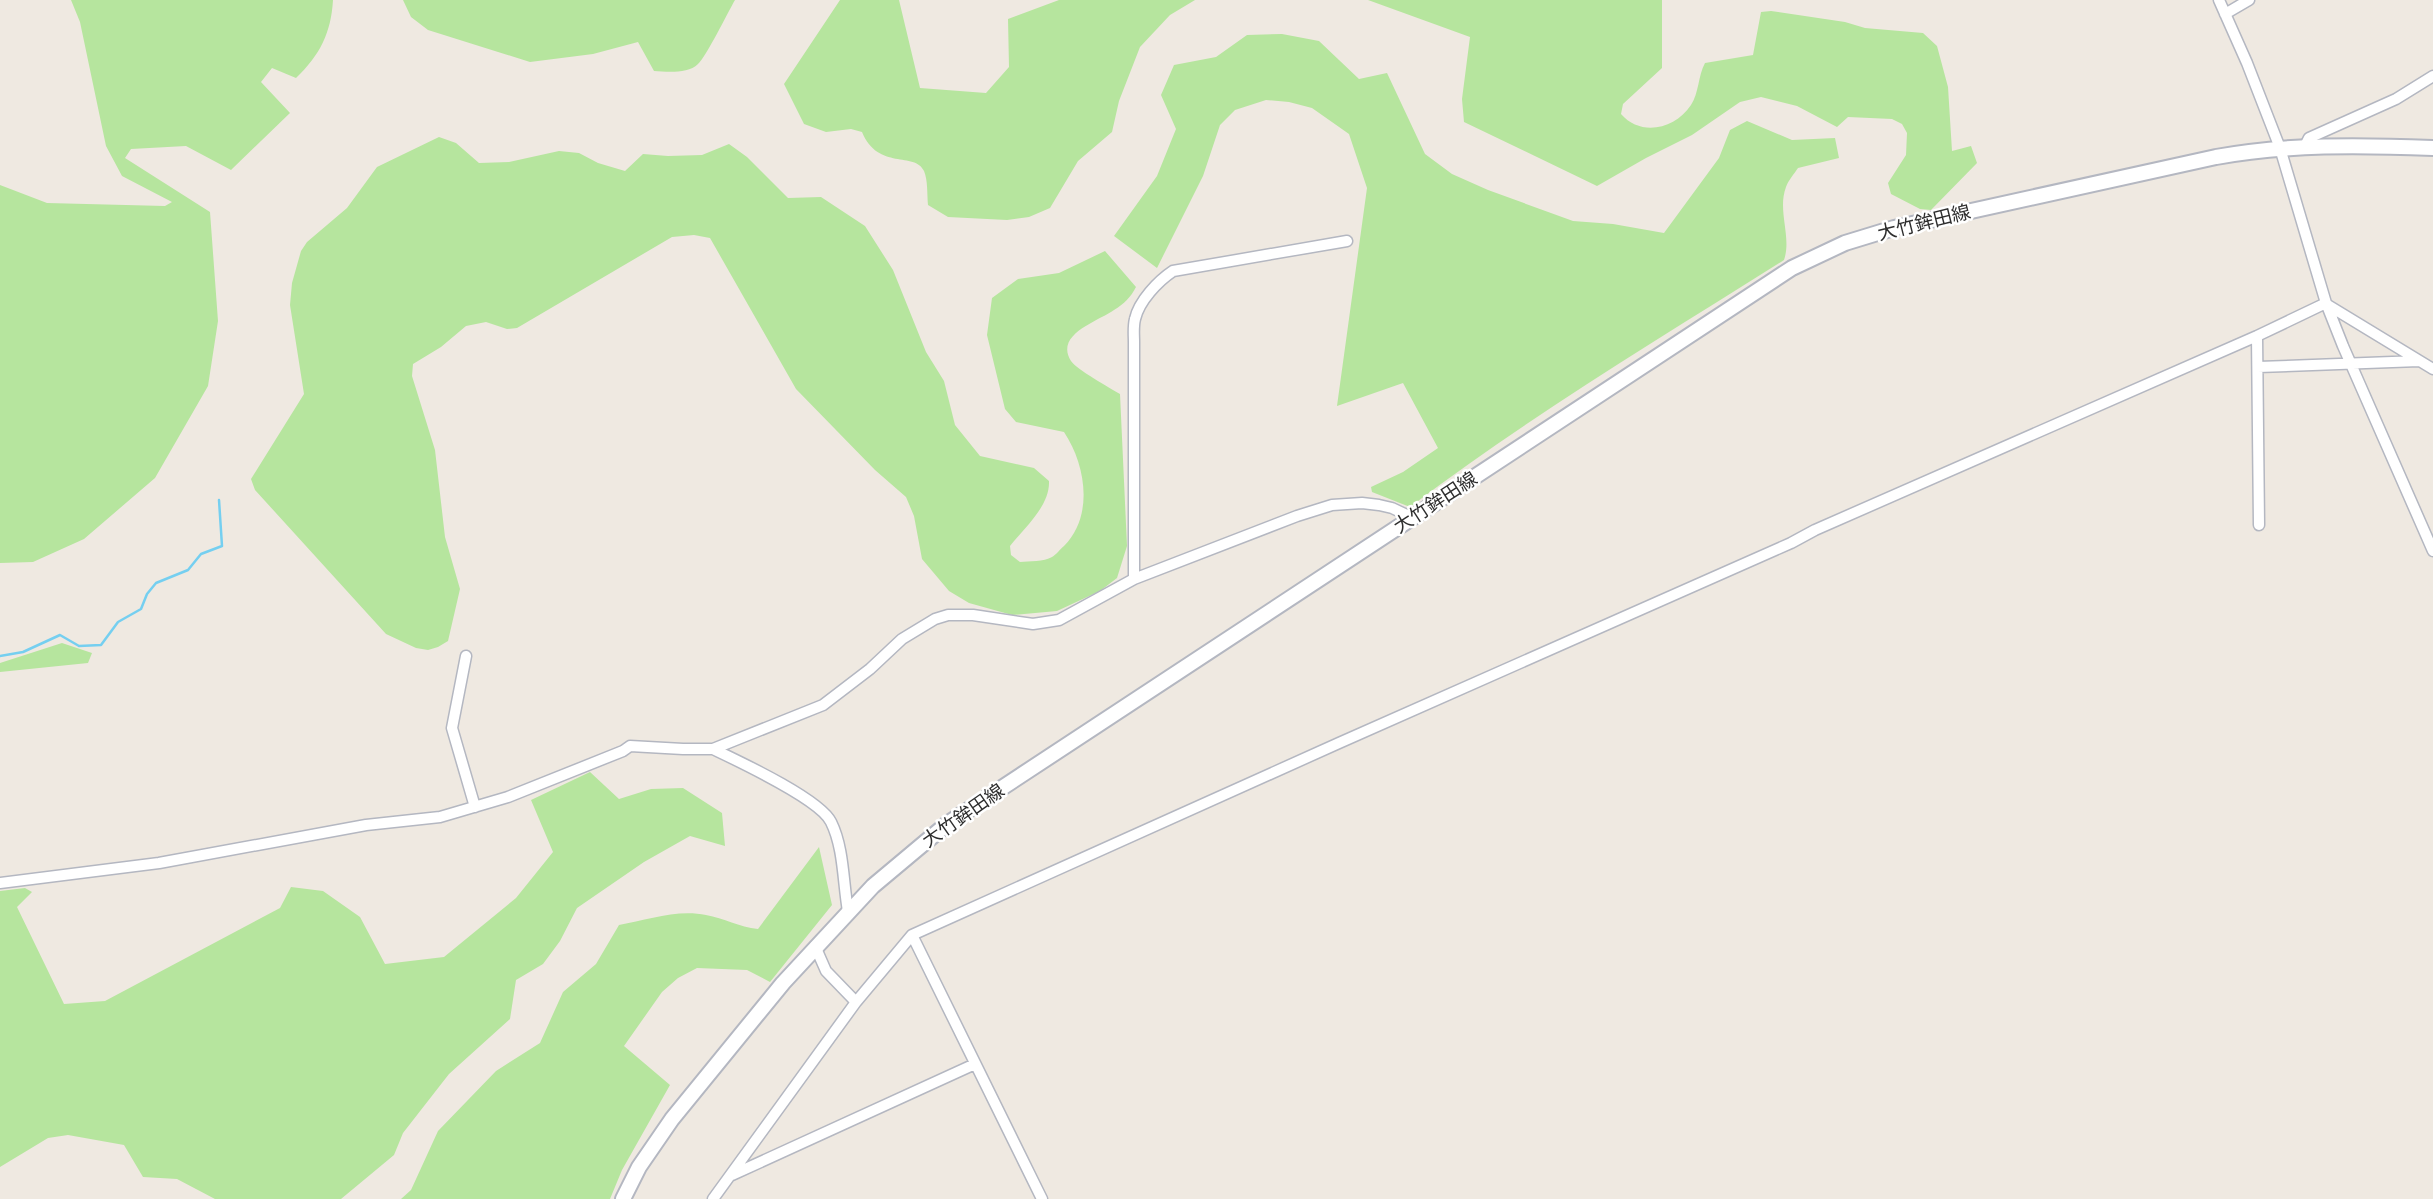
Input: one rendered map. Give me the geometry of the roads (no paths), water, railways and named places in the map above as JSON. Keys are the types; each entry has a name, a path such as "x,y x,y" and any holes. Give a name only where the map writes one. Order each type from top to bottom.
{"main road":[{"name":"大竹鉾田線","path":"623,1199 639,1167 672,1119 815,946 902,861 947,824 1792,268 1845,243 1894,228 2216,157 2305,146 2433,148"}],"street":[{"path":"2219,0 2280,148 2326,303 2433,551"},
{"path":"2225,14 2249,0"},
{"path":"2305,146 2309,138 2396,99 2433,76"},
{"path":"1134,579 1134,324 1140,308 1164,277 1173,271 1347,241"},
{"path":"713,1199 856,1002 912,935 2326,303"},
{"path":"2326,303 2433,369"},
{"path":"2257,336 2259,525"},
{"path":"2258,366 2419,361"},
{"path":"0,883 159,863 366,825 440,817 508,797 631,746 713,749 823,705 902,639 935,618 973,615 1021,623 1051,622 1078,611 1134,579 1332,505 1379,505 1412,517"},
{"path":"1775,541 1791,543"},
{"path":"466,656 452,728 475,807"},
{"path":"713,749 784,785 830,819 839,850 848,911"},
{"path":"912,935 1042,1199"},
{"path":"815,946 826,971 856,1002"},
{"path":"731,1175 975,1064"}],"waterway":[{"path":"0,656 23,652 60,635 79,646 101,645 118,622 141,609 147,594 156,583 188,570 201,554 222,546 219,500"}]}
